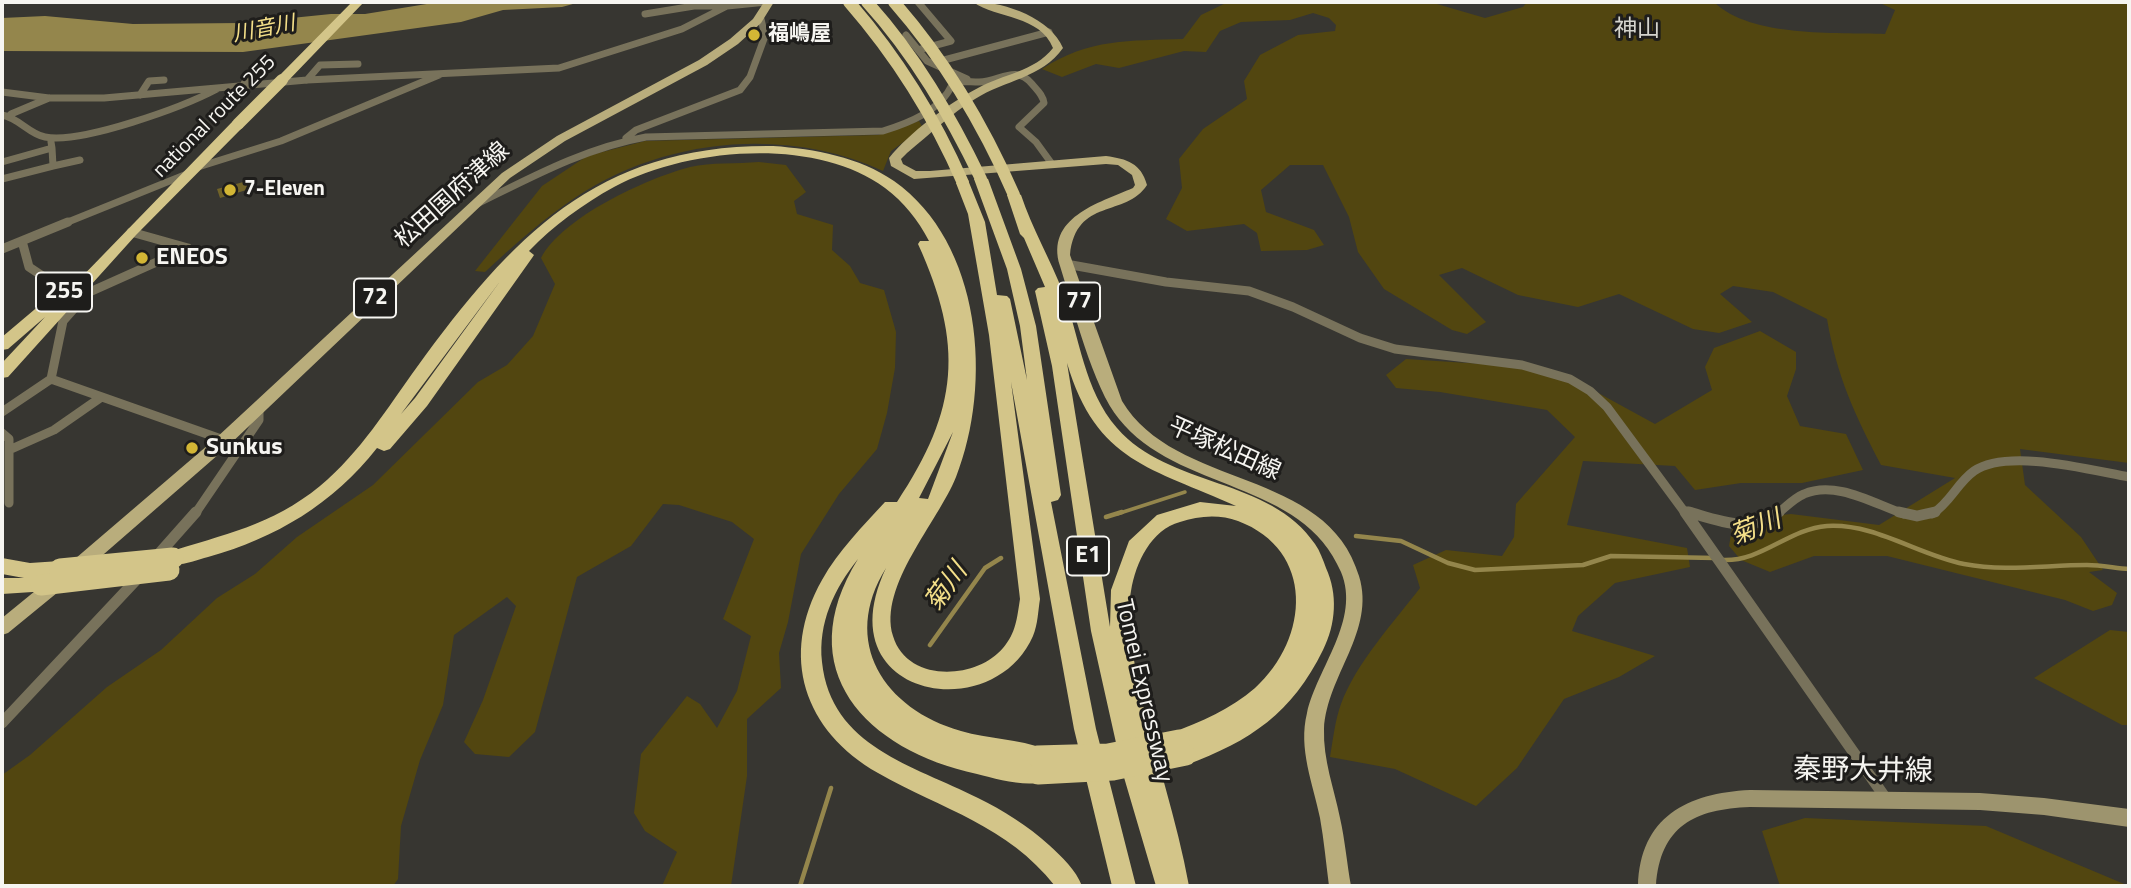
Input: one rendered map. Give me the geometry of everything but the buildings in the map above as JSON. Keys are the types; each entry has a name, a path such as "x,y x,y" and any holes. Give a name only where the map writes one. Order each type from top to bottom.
{"highway":[{"name":"national route 255","path":"2,373 131,232 358,2"},
{"name":"E1","path":"849,2 911,83 944,141 972,181 1014,269 1028,326 1086,729"},
{"name":"E1","path":"867,2 924,74 962,138 972,181 975,214 994,270 1017,369 1086,729 1124,886"},
{"name":"Tomei Expressway","path":"894,2 966,98 984,129 1024,222 1048,308 1056,349 1094,595 1121,725 1167,886"},
{"path":"2,566 36,578 60,569 171,564 256,534 297,512 326,491 350,468 385,427 458,323 504,266 538,231 576,203 610,184 647,169 699,155 755,150 828,157 879,177 904,196 922,218 941,249 958,289 971,368 969,395 943,487 896,569 882,612 882,633 889,653 906,669 936,680 968,681 998,668 1022,638 1030,599 997,335 975,214"},
{"path":"5,583 217,559 262,541 304,518 336,496 362,470 421,402 526,257 565,220 606,194 651,173 727,157 779,157 840,168 871,183 893,201 923,240 938,273 956,343 956,394 949,418 930,462 854,581 843,606 839,635 842,658 850,680 864,703 882,722 904,738 951,759 995,769 1037,765"},
{"path":"1024,222 1050,279 1088,397 1098,416 1115,437 1137,455 1164,471 1276,517 1301,538 1316,560 1325,596 1322,631 1305,668 1284,697 1265,714 1216,743 1183,748"},
{"name":"national route 255","path":"2,358 76,294"},
{"path":"2,345 76,294"},
{"path":"2,382 30,345"},
{"path":"958,439 918,512 868,583 859,607 857,629 859,651 867,674 880,693 916,723 960,742 1037,765 1088,774 1161,763 1253,703 1290,662 1306,628 1310,595 1303,564 1290,544 1268,527 1245,516 1223,510 1197,509 1171,514 1150,527 1126,566 1119,618 1128,679 1177,886"},
{"path":"930,462 853,549 827,587 811,631 810,662 816,693 835,727 861,751 894,771 993,818 1033,846 1070,886"}],"main road":[{"name":"松田国府津線","path":"2,628 131,523 259,409 510,172 594,118 688,73 731,44 761,19 768,2"},
{"path":"978,2 1036,24 1049,32"},
{"name":"平塚松田線","path":"1049,32 1057,42 1055,54 1021,75 982,89 903,150 895,158 897,166 914,175 930,175 1113,161 1130,167 1141,179 1142,186 1137,191 1093,209 1077,219 1062,242 1066,264 1109,391 1125,417 1148,440 1174,457 1284,502 1334,543 1350,574 1354,604 1349,630 1316,715 1315,762 1330,819 1340,886"},
{"name":"秦野大井線","path":"1647,886 1647,863 1657,841 1672,822 1693,809 1720,801 1761,798 1961,801 2045,806 2129,818"}],"street":[{"path":"645,14 694,6 768,2"},
{"path":"918,2 951,41 918,50"},
{"path":"2,92 50,98 139,95 307,80 530,70 576,65 682,29 727,6"},
{"path":"624,140 636,130 740,90 750,77 765,36 761,19"},
{"path":"933,63 1049,32"},
{"path":"906,35 927,61 967,79 980,82 1006,74 1027,78 1043,97 1044,103 1028,114 1019,127 1036,142 1052,164"},
{"path":"307,80 320,65 358,64"},
{"path":"243,85 252,72 260,71"},
{"path":"2,249 191,171 281,141 443,73"},
{"path":"471,208 573,158 624,140 646,137 883,131 911,122 946,98 952,85 967,79"},
{"path":"139,95 149,81 164,80"},
{"path":"5,115 35,133 50,138 101,130 175,109 221,87"},
{"path":"5,115 50,98"},
{"path":"50,138 53,166"},
{"path":"2,162 52,148"},
{"path":"2,179 80,160"},
{"path":"2,412 51,379 63,321 76,294 188,248 131,232"},
{"path":"22,241 29,267 76,294"},
{"path":"1066,264 1161,281 1248,291 1279,301 1349,335 1387,348 1443,358 1521,365 1570,380 1588,389 1603,403 1627,438 1687,511 1771,638 1887,800"},
{"path":"51,379 224,440"},
{"path":"9,450 54,430 100,398"},
{"path":"2,723 204,503 259,420 259,409"},
{"path":"2,433 9,439 9,503"},
{"path":"1687,511 1750,526 1772,518 1805,493 1822,491 1855,496 1922,516 1938,512 1977,469 2008,462 2129,477"}],"shaded area":[{"path":"1228,2 1430,2 1485,18 1523,7 1527,2 1714,2 1730,14 1771,27 1795,31 1885,34 1895,10 1878,2 2129,2 2129,463 2020,449 2025,485 2081,537 2103,570 2089,572 2117,593 2112,605 2093,611 2065,600 1887,556 1814,556 1770,572 1741,560 1729,546 1732,529 1741,519 1791,514 1879,525 1955,478 1881,465 1848,394 1836,359 1827,319 1773,292 1733,286 1720,294 1752,322 1719,333 1693,329 1619,294 1578,307 1518,295 1462,268 1439,275 1486,322 1467,334 1452,330 1384,289 1358,252 1349,217 1323,165 1290,165 1261,190 1266,212 1314,230 1324,245 1307,250 1261,251 1257,233 1244,224 1187,231 1166,219 1182,188 1179,159 1203,129 1247,99 1244,81 1260,55 1298,35 1335,31 1336,25 1329,18 1313,13 1290,20 1241,22 1220,31 1206,52 1184,51 1119,68 1096,64 1062,77 1042,69 1059,59 1093,46 1127,41 1183,39 1201,15"},
{"path":"919,121 923,128 891,151 883,171 846,157 807,148 767,144 726,145 686,151 648,162 611,177 576,197 552,214 485,272 475,271 542,186 587,156 645,141 878,135"},
{"path":"759,162 786,165 806,192 794,201 797,214 833,225 832,250 850,266 860,283 884,290 896,332 895,368 877,449 839,494 801,554 779,653 781,688 747,719 747,776 731,886 662,886 677,852 645,831 634,813 641,754 687,696 700,704 717,728 737,691 751,636 723,619 754,539 732,522 679,505 663,504 631,546 577,577 535,732 509,757 475,754 464,742 483,700 516,606 507,597 454,635 443,705 420,760 401,826 398,879 393,886 2,886 2,775 30,755 107,687 161,650 217,598 255,574 297,537 373,485 478,382 507,365 533,336 555,284 541,258 567,228 629,190 672,173 698,165"},
{"path":"1760,331 1796,352 1796,369 1787,396 1800,426 1846,434 1863,470 1802,483 1741,483 1695,490 1675,466 1583,461 1567,525 1687,548 1690,567 1615,583 1578,616 1572,631 1655,656 1619,677 1564,699 1517,768 1476,806 1395,769 1330,757 1341,704 1356,673 1420,588 1413,565 1446,550 1502,556 1514,537 1516,504 1575,437 1547,410 1440,392 1396,388 1386,375 1406,359 1529,367 1591,389 1655,424 1712,390 1705,367 1714,348"},
{"path":"2110,630 2129,632 2129,725 2122,725 2034,678"},
{"path":"1805,818 1986,826 2129,886 1780,886 1762,831"}],"water":[{"name":"川音川","path":"439,2 580,2 562,7 503,10 461,22 243,52 2,51 2,18 45,16 133,24 242,23 331,14 365,14"}],"waterway":[{"name":"菊川","path":"1117,514 1185,492"},
{"name":"菊川","path":"1106,517 1122,512"},
{"name":"菊川","path":"1722,560 1750,556 1813,528 1845,526 1879,534 1964,564 2010,568 2087,565 2129,569"},
{"name":"菊川","path":"1356,536 1401,541 1448,563 1475,570 1583,565 1611,556 1715,558"},
{"name":"菊川","path":"930,645 985,568 1001,558"},
{"name":"菊川","path":"800,886 831,788"}],"place":[{"name":"福嶋屋","path":"754,35"},
{"name":"7-Eleven","path":"230,190"},
{"name":"ENEOS","path":"142,258"},
{"name":"Sunkus","path":"192,448"}],"district":[{"name":"神山","path":"1637,30"}]}
